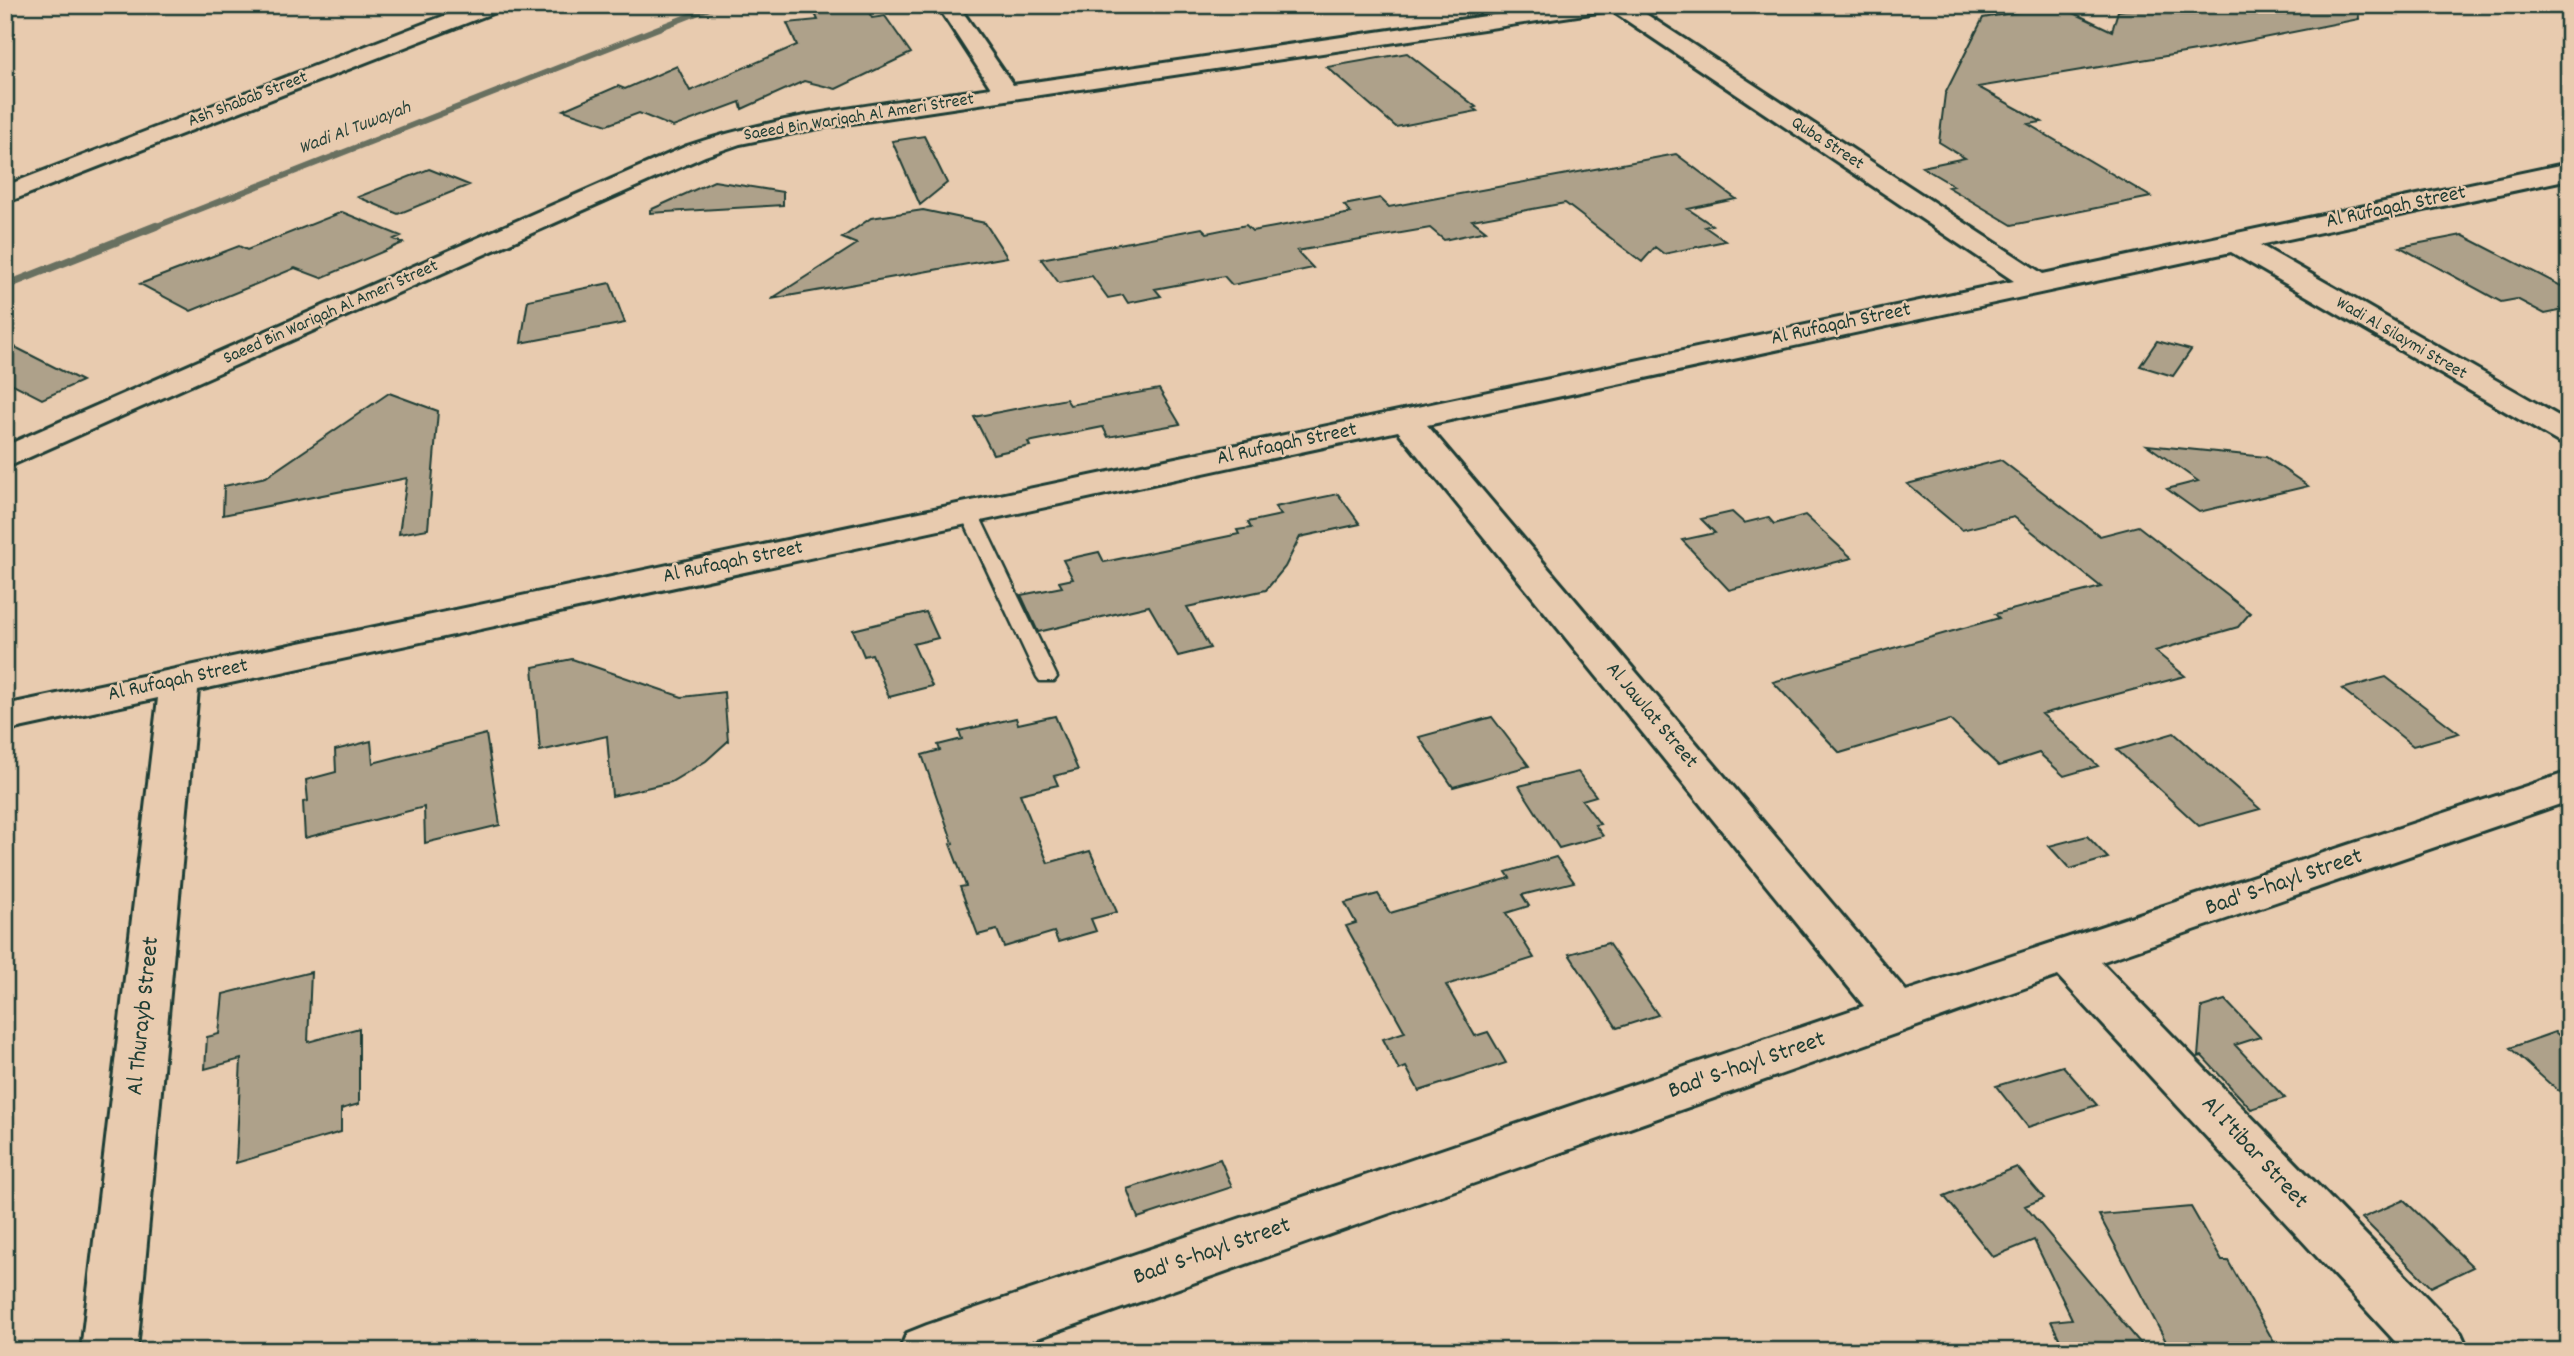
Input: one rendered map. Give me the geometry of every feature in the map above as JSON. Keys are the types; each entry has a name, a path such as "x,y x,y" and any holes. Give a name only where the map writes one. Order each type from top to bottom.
{"street":[{"name":"Ash Shabab Street","path":"5,195 492,5"},
{"path":"947,5 1007,94"},
{"name":"Saeed Bin Wariqah Al Ameri Street","path":"5,458 696,151 775,128 1606,5"},
{"name":"Quba Street","path":"1617,5 2037,283"},
{"name":"Al Rufaqah Street","path":"5,718 2569,171"},
{"name":"Wadi Al Silaymi Street","path":"2234,242 2569,435"},
{"name":"Al Jawlat Street","path":"1405,419 1897,1013"},
{"name":"Al Thurayb Street","path":"109,1351 178,681"},
{"name":"Bad' S-hayl Street","path":"928,1351 1009,1337 1897,1013 2569,786"},
{"name":"Al I'tibar Street","path":"2067,956 2441,1351"}],"lane":[{"path":"969,513 1047,677"}],"building":[{"path":"811,5 865,5 872,18 885,16 911,53 836,89 804,81 742,109 740,102 673,127 639,113 607,125 563,110 618,86 625,89 677,66 690,91 797,45 787,23 818,20"},
{"path":"2057,5 2112,31 2118,11 2158,5 2358,5 2359,19 2202,50 1978,87 2042,122 2028,124 2151,197 2012,225 1948,187 1954,186 1922,167 1965,158 1939,142 1945,94 1983,18"},
{"path":"1407,53 1476,107 1473,108 1477,111 1396,127 1327,67"},
{"path":"924,136 947,183 920,205 892,141"},
{"path":"1676,154 1736,199 1688,209 1712,225 1705,227 1725,241 1664,254 1655,247 1642,262 1565,203 1472,220 1486,231 1444,240 1430,228 1297,251 1313,268 1232,285 1224,276 1155,289 1161,296 1128,303 1123,295 1108,298 1092,276 1059,283 1041,259 1202,228 1207,233 1246,225 1252,231 1351,213 1344,205 1380,198 1389,207"},
{"path":"429,169 469,185 398,214 358,197"},
{"path":"714,181 783,192 783,205 650,213 650,210"},
{"path":"923,210 985,223 1007,257 771,299 857,244 842,238 871,218"},
{"path":"342,212 401,236 394,239 403,243 321,278 295,268 191,311 140,284 239,246 247,250"},
{"path":"2462,235 2569,290 2569,309 2545,314 2517,299 2501,302 2400,247"},
{"path":"610,283 625,323 521,343 528,300"},
{"path":"2157,341 2191,350 2173,376 2140,366"},
{"path":"5,342 82,381 42,399 5,380"},
{"path":"1159,389 1180,424 1108,437 1103,427 1028,442 1030,446 993,454 974,417 1066,399 1070,405"},
{"path":"389,393 438,411 428,529 399,534 407,478 223,515 224,486 266,477"},
{"path":"2147,445 2266,457 2308,486 2199,512 2167,489 2198,481"},
{"path":"2001,460 2100,536 2138,526 2250,613 2238,627 2155,651 2185,676 2042,714 2098,766 2064,776 2039,753 1999,766 1950,720 1840,753 1773,682 1999,618 1995,614 2101,587 2014,517 1962,530 1907,484"},
{"path":"1338,494 1360,524 1300,537 1285,567 1266,590 1187,607 1210,648 1178,656 1149,606 1038,632 1021,595 1062,587 1059,582 1073,579 1063,560 1099,552 1104,562 1239,534 1237,530 1251,528 1248,522 1281,515 1275,507"},
{"path":"1732,512 1744,523 1768,517 1774,524 1805,515 1852,558 1729,590 1682,540 1715,533 1701,519"},
{"path":"926,612 938,638 913,644 932,686 889,697 872,654 864,656 853,630"},
{"path":"572,659 682,697 724,692 728,741 706,761 671,782 612,796 607,736 540,751 533,667"},
{"path":"2386,677 2459,733 2413,746 2342,689"},
{"path":"1055,716 1078,770 1054,776 1058,785 1020,794 1048,863 1090,851 1117,912 1091,919 1096,931 1058,942 1054,932 1004,947 997,930 978,935 960,887 966,886 950,844 953,843 922,755 940,750 938,745 962,739 959,731 1016,718 1018,724"},
{"path":"1492,717 1529,766 1453,787 1419,737"},
{"path":"2174,733 2260,809 2199,826 2117,750"},
{"path":"486,734 500,825 425,843 424,807 305,838 303,802 308,801 306,780 336,772 335,750 371,741 373,763"},
{"path":"1578,772 1596,796 1582,800 1600,824 1595,825 1603,836 1559,848 1519,786"},
{"path":"2087,836 2108,858 2070,869 2049,846"},
{"path":"1556,857 1574,882 1522,895 1529,906 1506,913 1534,958 1446,985 1475,1036 1488,1032 1506,1063 1419,1091 1406,1067 1399,1070 1383,1039 1405,1032 1346,926 1356,923 1345,903 1378,894 1390,913 1510,878 1506,872"},
{"path":"1608,943 1658,1015 1617,1028 1569,954"},
{"path":"311,972 308,1042 359,1028 359,1104 341,1109 341,1132 236,1163 241,1059 205,1069 207,1037 219,1034 223,994"},
{"path":"2225,1000 2260,1037 2235,1045 2285,1098 2251,1109 2202,1056 2198,1057 2202,1007"},
{"path":"2555,1032 2569,1044 2569,1101 2510,1048"},
{"path":"2063,1066 2097,1105 2028,1127 1996,1086"},
{"path":"1220,1159 1232,1187 1138,1218 1127,1189"},
{"path":"2017,1167 2044,1198 2025,1206 2147,1351 2065,1351 2051,1321 2072,1319 2034,1240 1993,1257 1944,1196"},
{"path":"2404,1200 2473,1267 2431,1287 2362,1218"},
{"path":"2191,1207 2222,1261 2228,1261 2279,1351 2171,1351 2099,1215"}],"waterway":[{"name":"Wadi Al Tuwayah","path":"152,228 717,5"},
{"name":"Wadi Al Tuwayah","path":"5,286 156,226"}]}
